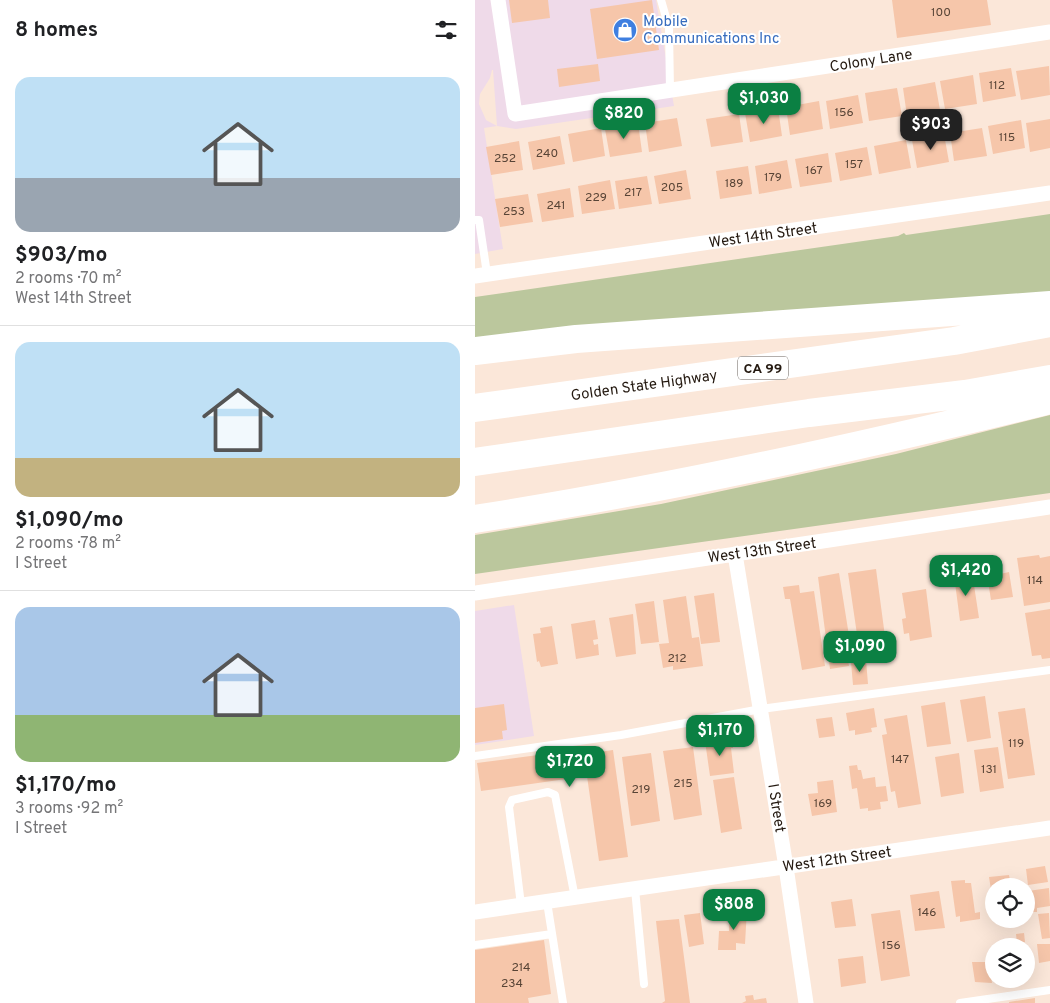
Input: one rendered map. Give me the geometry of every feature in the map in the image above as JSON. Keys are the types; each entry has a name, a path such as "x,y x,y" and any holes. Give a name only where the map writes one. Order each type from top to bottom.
{"highway":[{"path":"475,351 576,339 1050,305"},
{"name":"Golden State Highway","path":"475,408 954,341 1050,323"},
{"path":"475,462 809,413 965,394 1050,379"},
{"path":"475,519 589,501 858,444 1050,400"}],"street":[{"name":"Colony Lane","path":"498,0 515,114 1050,32"},
{"name":"West 14th Street","path":"481,275 1050,193"},
{"name":"West 13th Street","path":"475,593 1050,507"},
{"name":"I Street","path":"735,554 806,1003"},
{"name":"West 12th Street","path":"475,912 1050,828"}],"lane":[{"path":"661,0 669,28 670,91"},
{"path":"475,220 479,220 481,275"},
{"path":"475,756 621,735 761,709 1050,670"},
{"path":"521,906 509,807 513,800 548,792 555,795 575,898"},
{"path":"635,889 644,984"},
{"path":"547,902 563,1003"},
{"path":"475,945 552,934"},
{"path":"960,1003 1050,990"}],"shaded area":[{"path":"475,0 656,0 674,106 516,129 497,126 484,128 503,249 475,254","holes":["493,70 497,126 486,120 479,104 480,94"]},
{"path":"514,605 534,736 475,745 475,611"}],"green space":[{"path":"1050,214 1050,293 475,342 475,297 898,236 904,233 906,235"},
{"path":"1050,415 1050,493 475,574 475,535 661,504 896,454"}],"building":[{"path":"509,0 548,0 550,18 512,23"},
{"name":"Mobile Communications Inc","path":"652,0 659,50 597,59 590,9"},
{"path":"892,0 987,0 991,25 897,38"},
{"path":"598,64 600,81 559,87 557,69"},
{"path":"1049,66 1050,95 1021,100 1016,71"},
{"path":"1011,68 1016,96 983,102 979,73"},
{"path":"973,75 977,104 945,109 940,81"},
{"path":"935,82 940,110 907,116 903,88"},
{"path":"897,88 902,116 869,121 865,93"},
{"path":"858,95 863,123 830,129 826,101"},
{"path":"819,101 823,129 790,135 786,107"},
{"path":"778,108 782,136 750,142 745,113"},
{"path":"739,114 743,142 711,147 706,119"},
{"path":"677,118 682,146 649,152 645,123"},
{"path":"1050,119 1050,148 1030,152 1026,123"},
{"path":"1021,120 1025,148 993,154 988,126"},
{"path":"638,123 642,152 610,157 605,129"},
{"path":"601,128 605,156 573,162 568,134"},
{"path":"982,128 987,156 954,161 950,133"},
{"path":"944,134 949,162 917,168 912,140"},
{"path":"560,136 565,164 533,170 528,142"},
{"path":"906,140 911,168 879,174 874,146"},
{"path":"519,141 523,170 491,175 486,147"},
{"path":"867,147 872,175 840,181 835,153"},
{"path":"828,153 832,182 800,187 795,159"},
{"path":"787,160 792,188 759,194 755,166"},
{"path":"748,166 752,194 720,199 716,171"},
{"path":"686,170 691,199 659,204 654,176"},
{"path":"647,176 652,204 619,209 615,181"},
{"path":"610,180 615,209 582,214 578,186"},
{"path":"570,188 574,217 542,222 537,194"},
{"path":"528,194 533,222 500,227 495,199"},
{"path":"1039,555 1040,558 1050,556 1050,602 1024,606 1017,558"},
{"path":"999,568 1000,574 1009,572 1013,597 991,600 987,575 992,574 991,569"},
{"path":"876,569 886,644 859,648 848,573"},
{"path":"972,572 979,618 960,621 954,575"},
{"path":"839,573 850,642 853,642 857,659 848,660 849,666 830,669 818,577"},
{"path":"799,585 800,593 814,591 825,666 802,670 790,599 785,599 783,587"},
{"path":"926,589 932,637 910,641 909,633 904,634 902,619 906,618 902,593"},
{"path":"714,593 720,642 701,644 694,596"},
{"path":"686,596 692,638 699,637 703,666 673,670 673,666 663,668 659,644 669,643 663,600"},
{"path":"654,601 659,642 641,644 635,604"},
{"path":"1050,609 1050,658 1042,659 1041,655 1032,656 1025,613"},
{"path":"633,614 636,654 616,657 609,618"},
{"path":"595,620 598,639 593,640 594,645 598,644 599,655 576,659 571,624"},
{"path":"552,626 558,664 541,667 539,661 537,662 533,634 541,633 540,628"},
{"path":"866,660 868,684 853,685 851,662"},
{"path":"985,696 991,738 967,742 960,700"},
{"path":"945,702 951,744 927,747 921,706"},
{"path":"504,704 507,730 502,731 503,739 475,743 475,708"},
{"path":"874,708 877,727 871,728 872,732 855,735 855,730 849,731 846,713"},
{"path":"1025,708 1035,775 1008,779 998,712"},
{"path":"907,715 921,804 898,808 895,791 891,792 882,735 887,734 884,719"},
{"path":"832,717 835,736 819,738 816,719"},
{"path":"728,738 729,741 732,740 734,773 710,776 705,741"},
{"path":"693,747 702,815 674,820 663,751"},
{"path":"998,747 1004,788 980,792 974,750"},
{"path":"583,749 584,754 613,750 628,857 599,861 587,776 481,791 477,763"},
{"path":"651,753 660,821 631,826 622,757"},
{"path":"959,753 964,793 941,797 935,757"},
{"path":"857,765 858,770 861,770 863,779 875,777 876,787 886,786 888,801 880,802 881,809 868,811 868,808 860,809 857,788 852,789 849,766"},
{"path":"734,777 742,829 721,833 713,780"},
{"path":"833,780 837,812 812,816 808,794 818,793 817,782"},
{"path":"1045,866 1048,882 1035,884 1035,878 1027,878 1026,869"},
{"path":"1009,875 1010,878 989,878"},
{"path":"965,880 965,883 971,883 975,913 980,912 980,919 960,922 960,916 956,917 951,881"},
{"path":"1049,888 1050,906 1037,908 1037,912 1035,912 1035,890"},
{"path":"939,891 945,928 915,931 910,895"},
{"path":"852,899 856,926 835,928 831,902"},
{"path":"730,909 747,909 745,944 736,943 736,950 718,950 719,931 729,931"},
{"path":"900,910 910,976 881,981 871,914"},
{"path":"700,913 704,944 689,947 684,915"},
{"path":"1049,913 1050,938 1042,939 1038,914"},
{"path":"679,919 690,1003 662,1003 665,1001 656,921"},
{"path":"1024,933 1025,938 1016,938 1016,934"},
{"path":"544,940 551,994 528,998 529,1003 475,1003 475,950"},
{"path":"1037,944 1050,944 1050,961 1039,963"},
{"path":"863,956 866,983 841,987 838,959"},
{"path":"972,962 985,962 985,983 975,982"},
{"path":"753,995 754,1000 766,998 767,1003 742,1003 746,1001 745,996"},
{"path":"1035,998 1035,1003 1009,1003 1009,1002"}],"place":[{"name":"Mobile Communications Inc","path":"625,30"}]}
